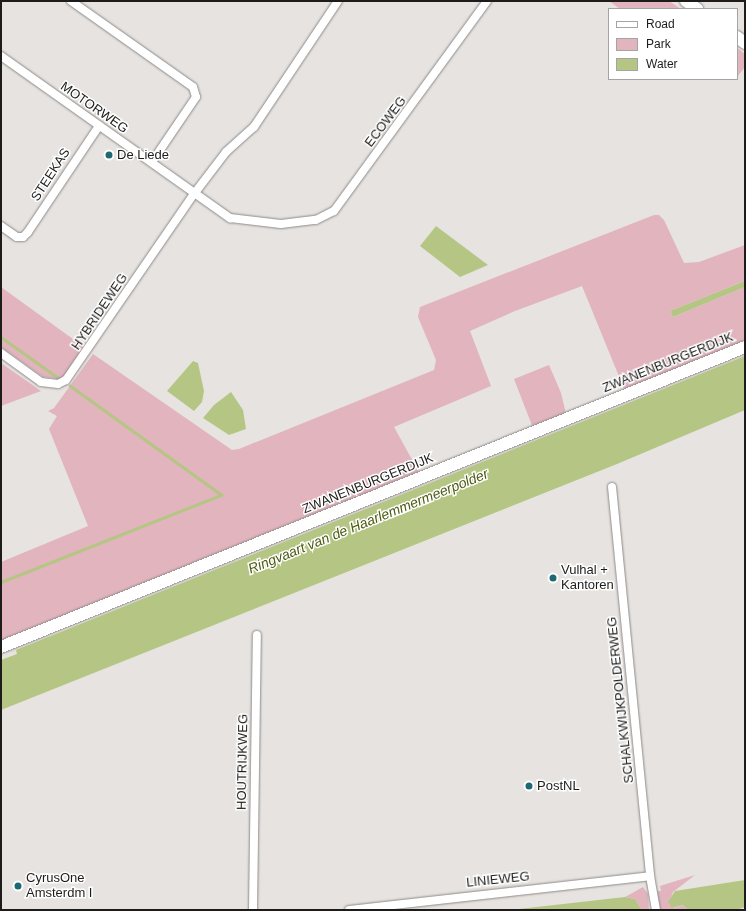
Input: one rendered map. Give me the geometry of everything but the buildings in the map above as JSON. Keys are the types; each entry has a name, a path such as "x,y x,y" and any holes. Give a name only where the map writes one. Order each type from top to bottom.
{"street":[{"path":"71,1 193,87 196,97 152,162"},
{"name":"HYBRIDEWEG","path":"1,353 41,382 58,384 66,380 194,194 226,152 254,127 338,1"},
{"name":"ECOWEG","path":"281,224 316,220 334,211 488,1"},
{"path":"686,1 696,8"},
{"name":"MOTORWEG","path":"1,56 230,218 281,224"},
{"name":"STEEKAS","path":"1,226 17,238 22,238 99,126"},
{"name":"ZWANENBURGERDIJK","path":"1,647 745,347"},
{"name":"SCHALKWIJKPOLDERWEG","path":"612,487 650,876 656,910"},
{"name":"HOUTRIJKWEG","path":"253,910 257,634"},
{"name":"LINIEWEG","path":"349,910 650,876"}],"green space":[{"path":"609,1 669,1 680,8 619,8"},
{"path":"738,49 745,54 745,67 738,76"},
{"path":"654,215 659,215 664,220 684,263 699,262 745,245 745,281 670,311 673,317 745,287 745,343 625,391 582,286 515,311 470,331 491,386 394,427 420,474 1,641 1,562 88,526 49,429 57,416 48,411 54,408 93,354 232,450 239,449 434,370 436,360 418,317 420,307"},
{"path":"1,287 84,347 69,371 60,379 43,377 1,347"},
{"path":"1,363 41,391 1,406"},
{"path":"549,365 561,393 566,414 533,428 514,379"},
{"path":"695,875 673,892 670,900 674,908 683,905 688,910 660,910 657,891 661,891 660,886"},
{"path":"643,887 648,894 649,910 639,910 641,909 635,899 625,897"}],"water":[{"path":"436,226 488,265 460,277 420,246"},
{"path":"745,281 745,287 673,317 670,311"},
{"name":"Ringvaart van de Haarlemmermeerpolder","path":"745,356 745,410 617,464 1,710 1,660 17,654 16,650"},
{"path":"193,361 198,363 204,391 202,402 194,411 167,391"},
{"path":"231,392 243,410 246,429 229,435 203,418 214,405"},
{"path":"745,880 745,907 736,910 688,910 683,905 672,908 668,902 675,891"},
{"path":"625,897 635,899 641,909 510,910"}],"waterway":[{"path":"1,337 60,379"},
{"path":"1,582 221,495 70,386"}],"place":[{"name":"De Liede","path":"109,155"},
{"name":"Vulhal + Kantoren","path":"553,578"},
{"name":"PostNL","path":"529,786"},
{"name":"CyrusOne Amsterdm I","path":"18,886"}]}
